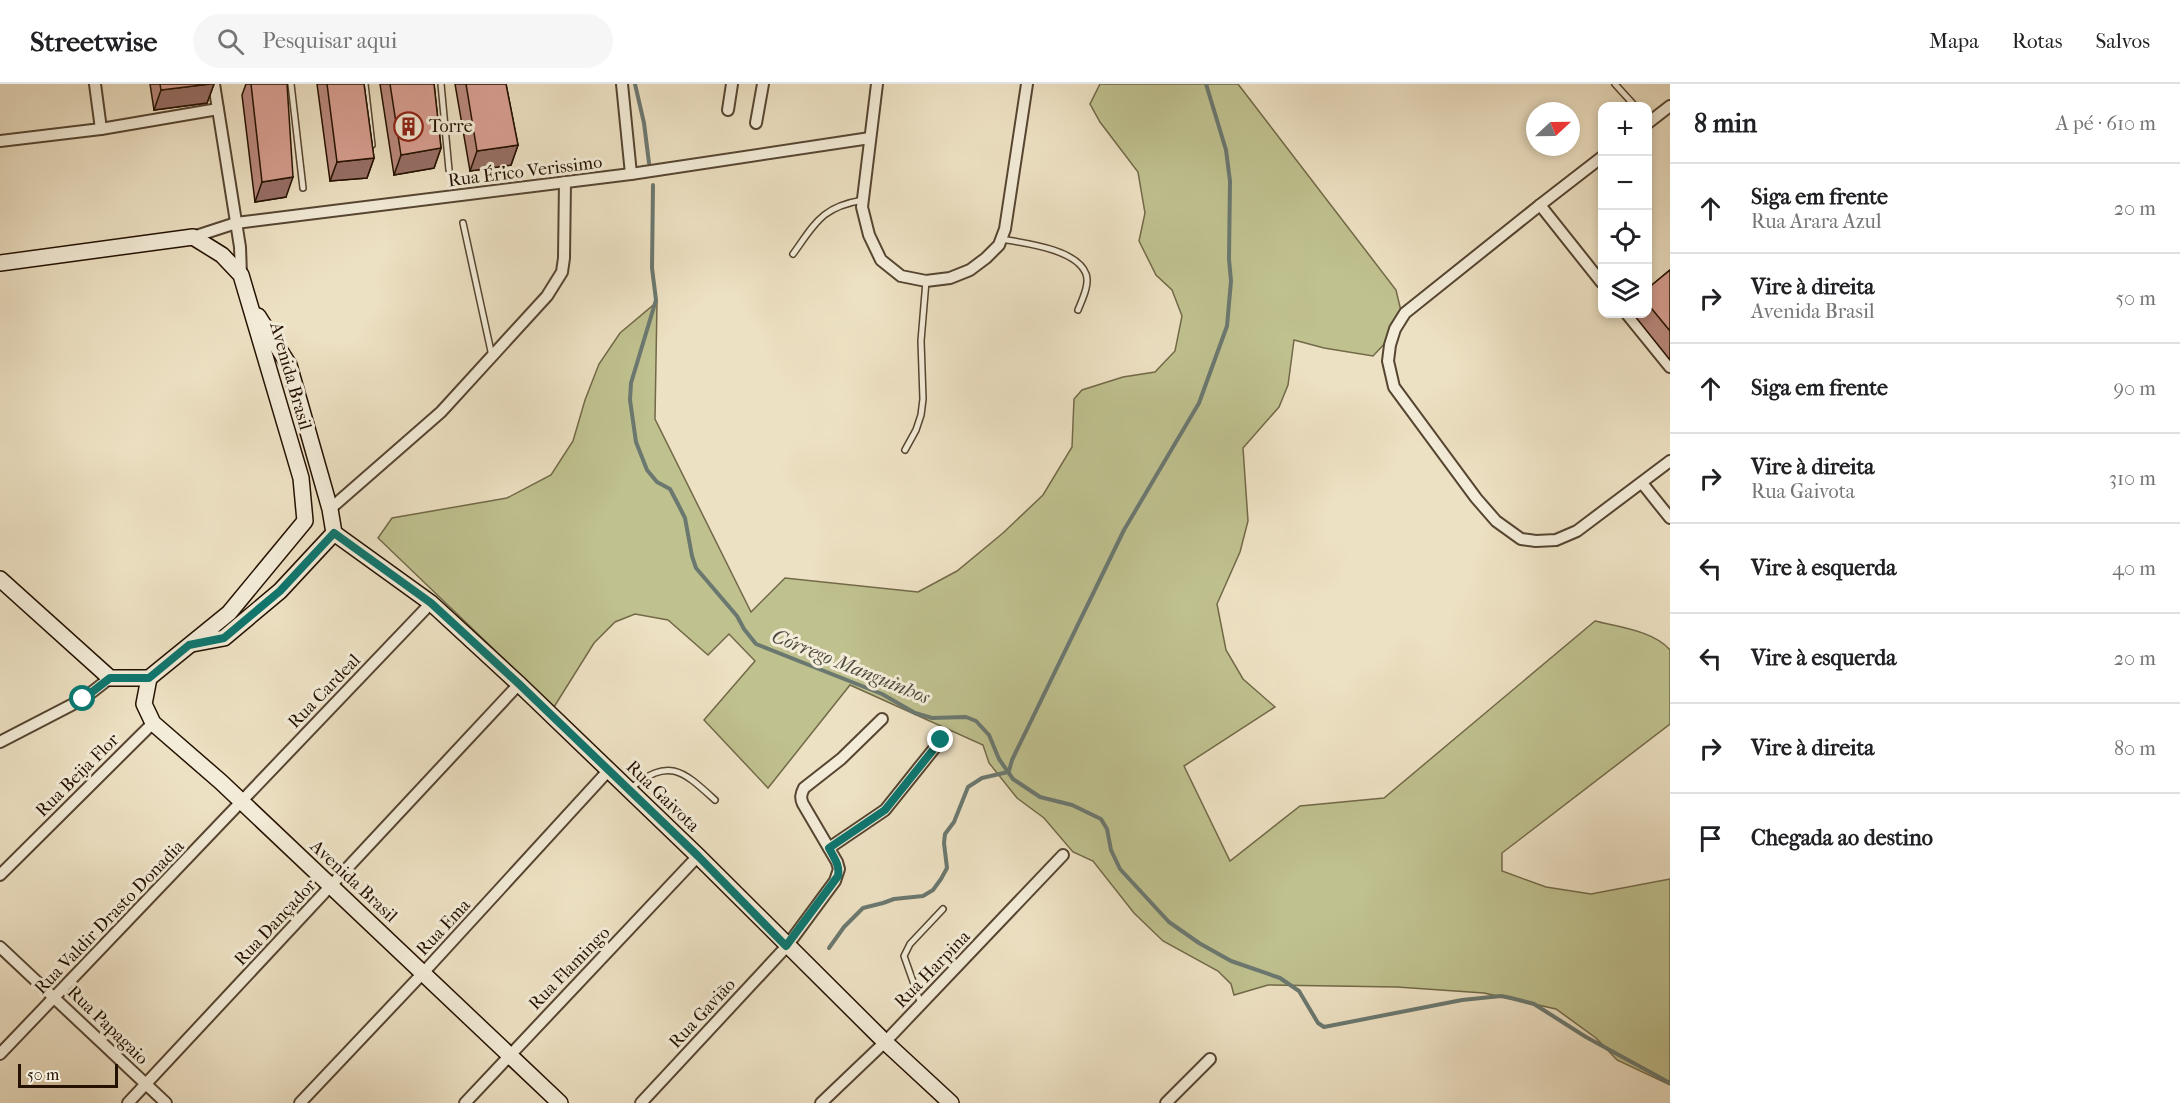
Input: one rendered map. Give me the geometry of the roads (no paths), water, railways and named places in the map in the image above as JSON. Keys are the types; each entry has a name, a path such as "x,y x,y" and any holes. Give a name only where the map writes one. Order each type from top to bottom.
{"street":[{"path":"95,84 101,129"},
{"path":"214,84 240,247 241,275"},
{"path":"622,84 634,174"},
{"path":"728,110 732,84"},
{"path":"756,123 764,84"},
{"path":"877,84 862,207 869,235 881,260 901,276 926,280 950,278 970,270 999,245 1005,229 1027,84"},
{"path":"1652,117 1670,106"},
{"path":"0,141 101,129 218,108"},
{"name":"Rua Érico Verissimo","path":"193,237 236,223 634,174 870,138"},
{"path":"1598,160 1405,313 1395,329 1388,362 1394,387 1476,498 1496,521 1521,539 1556,540 1577,531 1670,461"},
{"path":"330,509 441,412 547,296 561,272 564,258 565,183"},
{"path":"1540,205 1598,278"},
{"path":"0,263 193,237"},
{"name":"Avenida Brasil","path":"149,678 229,613 305,520 301,478 241,275 222,255 193,237"},
{"path":"189,645 224,638 280,591 334,533 330,509 289,365 248,300"},
{"path":"1630,318 1670,367"},
{"path":"1642,483 1670,518"},
{"name":"Rua Gaivota","path":"334,533 431,603 519,684 698,856 786,946 951,1103"},
{"path":"0,579 110,678"},
{"name":"Rua Cardeal","path":"241,802 431,603"},
{"path":"0,742 83,699 110,678 149,678 144,704 153,723"},
{"name":"Rua Dançador","path":"128,1103 519,684"},
{"path":"882,719 841,759 804,788 802,804 829,848 885,810 941,740"},
{"name":"Avenida Brasil","path":"153,723 221,782 560,1103"},
{"name":"Rua Beija Flor","path":"0,875 153,723"},
{"name":"Rua Ema","path":"300,1103 608,771"},
{"name":"Rua Valdir Drasto Donadia","path":"0,1054 241,802"},
{"name":"Rua Gavião","path":"641,1103 786,946 838,876 837,862 829,848"},
{"name":"Rua Harpina","path":"821,1103 885,1042 1063,855"},
{"name":"Rua Flamingo","path":"465,1103 698,856"},
{"name":"Rua Papagaio","path":"0,947 166,1103"},
{"path":"1166,1103 1210,1059"}],"lane":[{"path":"291,84 303,188"},
{"path":"365,84 372,151"},
{"path":"441,84 448,170"},
{"path":"1615,84 1631,102"},
{"path":"793,254 810,230 829,210 844,203 863,200"},
{"path":"463,223 492,356"},
{"path":"1001,239 1040,245 1078,261 1087,275 1078,310"},
{"path":"905,450 916,430 923,399 921,341 926,280"},
{"path":"628,790 656,773 669,769 688,775 715,800"},
{"path":"921,1004 904,956 910,944 944,909"}],"waterway":[{"name":"Córrego Manguinhos","path":"635,84 644,123 649,163"},
{"path":"1009,771 1012,760 1124,530 1199,403 1227,326 1231,281 1230,181 1226,150 1206,84"},
{"name":"Córrego Manguinhos","path":"653,185 652,268 656,300 631,383 630,400 636,442 647,470 657,482 670,489 685,518 696,568 737,616 756,644 882,694 915,713 932,718 966,717 976,721 989,735 999,759 1013,779 1040,797 1072,805 1101,819 1107,829 1111,850 1120,869 1169,922 1199,943 1231,961 1280,978 1299,991 1318,1023 1324,1027 1462,1000 1501,996 1534,1004 1586,1037 1670,1083"},
{"path":"829,948 844,927 863,908 894,899 923,896 933,890 947,868 945,834 954,822 968,787 982,778 1008,772"}],"place":[{"name":"Torre","path":"408,126"}]}
